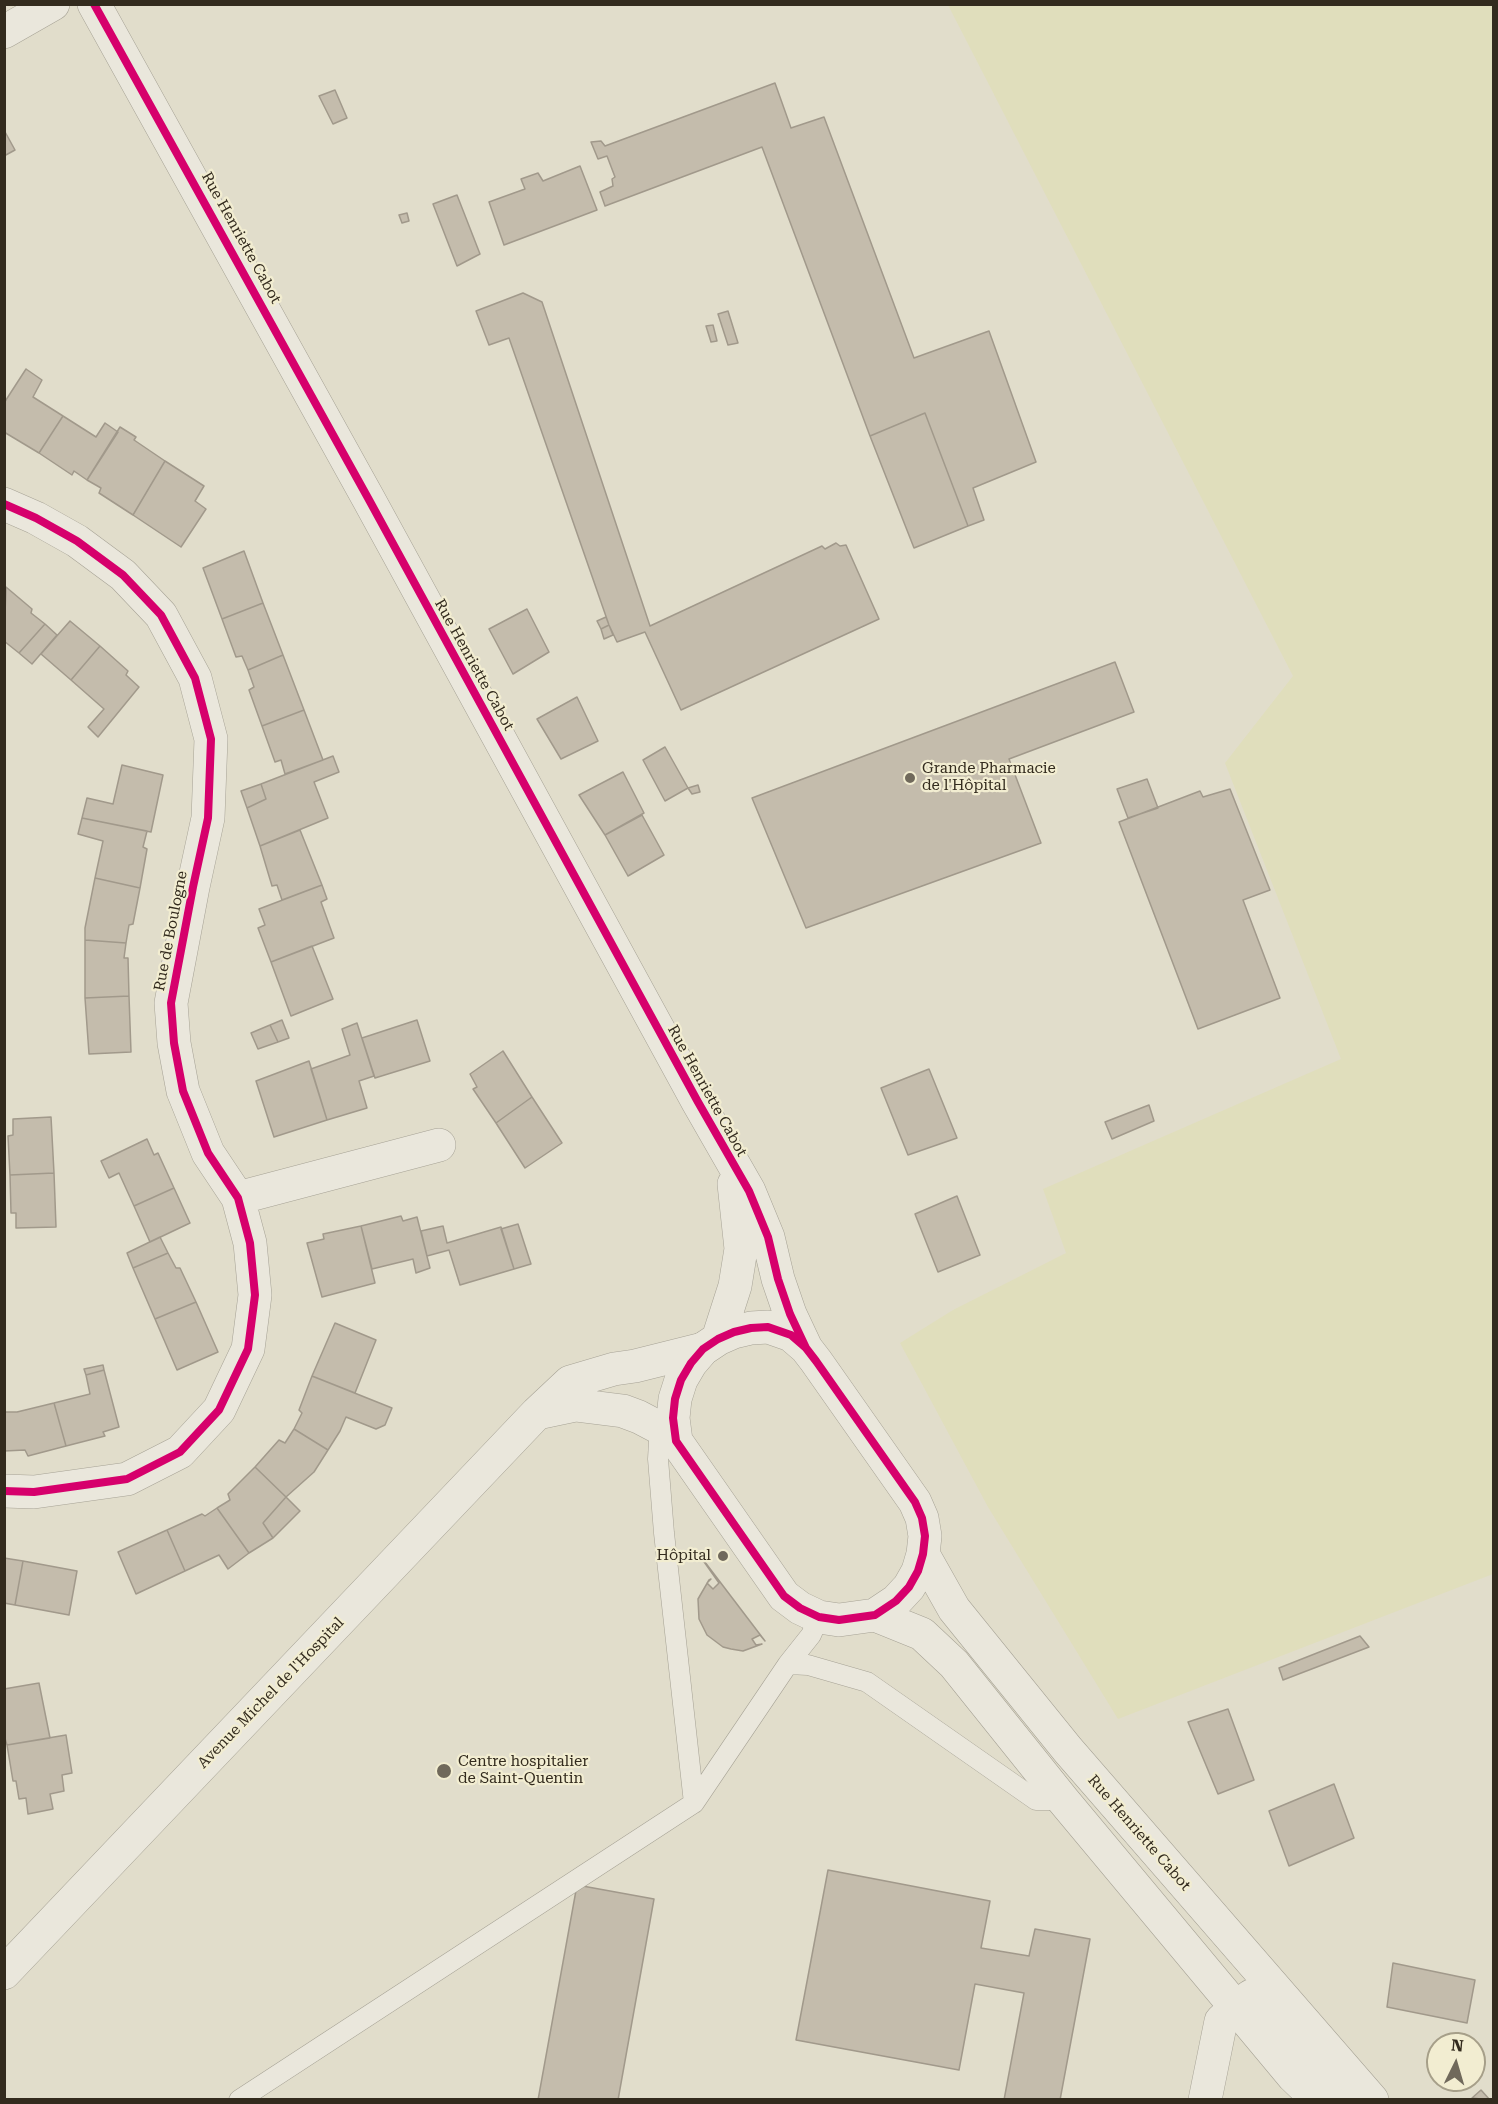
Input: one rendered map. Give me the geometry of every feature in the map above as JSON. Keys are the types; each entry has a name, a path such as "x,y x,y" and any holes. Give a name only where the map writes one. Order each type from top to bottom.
{"street":[{"path":"4,32 53,4"},
{"name":"Rue Henriette Cabot","path":"94,4 357,477 730,1161 749,1191 764,1228 790,1314 806,1348"},
{"name":"Rue de Boulogne","path":"4,504 36,518 76,541 123,576 161,615 195,678 211,739 208,818 192,887 171,1004 174,1043 183,1091 208,1153 238,1198 250,1243 255,1295 248,1349 219,1410 180,1452 127,1479 34,1492 4,1491"},
{"path":"238,1198 439,1145"},
{"name":"Rue Henriette Cabot","path":"711,1344 735,1286 741,1249 730,1161"},
{"name":"Avenue Michel de l'Hospital","path":"4,1973 537,1413 570,1383 711,1344 734,1332 751,1328 768,1327 791,1335 806,1348"},
{"path":"667,1434 681,1380 691,1363 711,1344"},
{"path":"806,1348 915,1502 922,1518 925,1536 918,1571 909,1587 875,1616"},
{"path":"537,1413 575,1405 622,1411 639,1417 667,1434 784,1596 800,1608 819,1617 839,1620 875,1616 922,1634 954,1664 1063,1800 1293,2076 1318,2100"},
{"name":"Rue Henriette Cabot","path":"923,1554 954,1609 1068,1750 1372,2100"},
{"path":"1205,2100 1221,2021 1251,1996 1345,2100"}],"lane":[{"path":"667,1434 658,1459 694,1803"},
{"path":"239,2100 694,1803 788,1664 811,1635 819,1617"},
{"path":"788,1664 808,1665 867,1683 1036,1800 1063,1800"}],"shaded area":[{"path":"948,5 1493,5 1493,1574 1118,1719 988,1507 900,1343 953,1310 1066,1253 1043,1189 1341,1059 1225,763 1293,676"}],"building":[{"path":"775,83 791,128 824,117 914,358 989,331 1036,462 973,488 984,520 968,526 925,413 870,436 762,147 605,206 600,192 613,186 612,179 615,177 607,156 598,159 591,142 601,141 605,146"},
{"path":"335,90 347,118 333,124 319,96"},
{"path":"4,130 15,150 4,156"},
{"path":"580,166 597,210 504,245 489,202 525,189 521,179 538,173 543,181"},
{"path":"457,195 480,254 457,266 433,204"},
{"path":"407,213 409,221 402,223 399,215"},
{"path":"523,293 542,302 650,626 822,546 825,549 836,543 840,546 846,545 879,619 681,710 645,632 617,642 609,625 509,338 489,345 476,311"},
{"path":"728,311 738,343 728,345 718,314"},
{"path":"713,325 717,341 711,342 706,326"},
{"path":"26,369 42,380 33,397 63,416 39,453 4,432 4,403"},
{"path":"925,413 968,526 914,548 870,436"},
{"path":"63,416 96,437 105,423 118,432 87,480 74,471 72,475 39,453"},
{"path":"120,427 136,437 134,440 165,461 133,515 99,493 101,488 87,480"},
{"path":"165,461 204,486 195,501 206,509 181,547 133,515"},
{"path":"244,551 263,603 222,619 203,568"},
{"path":"6,587 32,609 31,613 45,624 19,653 4,641"},
{"path":"263,603 283,655 248,670 242,656 236,657 222,619"},
{"path":"527,609 549,652 513,674 489,629"},
{"path":"606,617 609,625 601,629 597,621"},
{"path":"70,621 100,646 71,680 41,654"},
{"path":"45,624 57,635 32,664 19,653"},
{"path":"609,625 613,635 604,639 601,629"},
{"path":"100,646 128,671 126,675 139,687 98,737 88,727 104,709 71,680"},
{"path":"283,655 304,710 262,726 249,690 254,687 248,670"},
{"name":"Grande Pharmacie de l'Hôpital","path":"1115,662 1134,712 1009,759 1041,843 806,928 752,798"},
{"path":"577,697 598,741 561,759 537,719"},
{"path":"304,710 323,760 285,774 281,760 275,762 262,726"},
{"path":"665,747 688,788 665,801 643,760"},
{"path":"333,756 339,772 314,782 328,818 260,846 247,808 266,799 261,784"},
{"path":"122,765 163,775 151,832 82,818 87,798 113,804"},
{"path":"623,772 644,813 605,835 579,795"},
{"path":"1147,779 1158,808 1128,818 1117,789"},
{"path":"261,784 266,799 247,808 241,791"},
{"path":"698,785 700,792 692,794 688,788"},
{"path":"1230,789 1270,890 1243,900 1280,998 1198,1029 1119,822 1200,791 1203,797"},
{"path":"642,815 664,855 628,876 605,835"},
{"path":"82,818 147,831 143,847 147,849 140,888 95,878 103,841 78,834"},
{"path":"300,830 322,885 282,900 277,885 272,886 260,846"},
{"path":"95,878 140,888 133,924 129,925 126,943 85,940 85,928"},
{"path":"322,885 327,899 321,902 334,938 271,962 258,928 265,925 259,909"},
{"path":"85,940 126,943 124,958 128,958 129,996 85,998"},
{"path":"312,946 333,999 291,1016 271,962"},
{"path":"129,996 131,1052 89,1054 85,998"},
{"path":"282,1020 289,1038 278,1042 270,1025"},
{"path":"417,1020 430,1061 375,1078 362,1038"},
{"path":"357,1023 374,1076 359,1081 367,1108 327,1120 311,1069 350,1055 342,1029"},
{"path":"270,1025 278,1042 258,1049 251,1033"},
{"path":"503,1051 532,1097 496,1123 473,1089 477,1087 470,1074"},
{"path":"309,1061 327,1120 274,1137 256,1081"},
{"path":"929,1069 957,1138 908,1155 881,1088"},
{"path":"532,1097 562,1143 525,1168 496,1123"},
{"path":"1149,1105 1154,1121 1112,1139 1105,1122"},
{"path":"51,1117 54,1173 10,1175 8,1136 13,1135 13,1119"},
{"path":"147,1139 154,1155 158,1153 174,1188 134,1206 119,1173 109,1178 101,1161"},
{"path":"54,1173 56,1227 16,1228 16,1213 11,1213 10,1175"},
{"path":"174,1188 190,1223 150,1242 134,1206"},
{"path":"957,1196 980,1255 938,1272 915,1214"},
{"path":"401,1216 403,1221 417,1217 430,1268 416,1273 413,1259 372,1269 361,1226"},
{"path":"518,1224 531,1264 514,1269 501,1229"},
{"path":"361,1226 375,1283 322,1297 307,1243 324,1239 323,1234"},
{"path":"443,1226 447,1243 501,1227 514,1269 460,1285 449,1250 427,1256 421,1231"},
{"path":"160,1237 168,1253 133,1268 127,1253"},
{"path":"168,1253 176,1268 180,1268 196,1302 155,1319 133,1268"},
{"path":"196,1302 218,1352 177,1370 155,1319"},
{"path":"335,1323 376,1340 355,1393 312,1376"},
{"path":"103,1365 104,1370 86,1375 84,1369"},
{"path":"104,1370 119,1427 103,1432 105,1436 66,1446 54,1403 90,1394 86,1375"},
{"path":"312,1376 392,1408 385,1425 376,1429 346,1417 328,1450 294,1429 302,1413 299,1410"},
{"path":"54,1403 66,1446 28,1456 25,1450 4,1451 4,1412 17,1412"},
{"path":"294,1429 328,1450 314,1472 286,1497 255,1467 279,1440 285,1443"},
{"path":"255,1467 286,1497 263,1523 273,1538 249,1553 217,1508 230,1500 228,1494"},
{"path":"286,1497 300,1511 273,1538 263,1523"},
{"path":"217,1508 249,1553 228,1569 219,1555 185,1571 167,1530 202,1514 205,1516"},
{"path":"167,1530 185,1571 136,1594 118,1552"},
{"path":"695,1549 765,1641 760,1635 752,1639 756,1645 762,1644 743,1651 723,1647 707,1635 699,1619 698,1599 707,1583 713,1589 719,1583"},
{"path":"4,1558 23,1561 15,1605 4,1603"},
{"path":"23,1561 77,1571 69,1615 15,1605"},
{"path":"1360,1636 1369,1647 1283,1680 1279,1668"},
{"path":"39,1683 50,1738 7,1745 4,1735 4,1689"},
{"path":"1228,1709 1254,1780 1218,1794 1188,1722"},
{"path":"66,1735 72,1773 62,1775 64,1791 50,1794 53,1809 28,1814 26,1798 19,1799 16,1781 13,1781 7,1745"},
{"path":"1334,1784 1354,1838 1289,1866 1269,1811"},
{"path":"828,1870 990,1901 981,1948 1029,1956 1035,1929 1090,1939 1060,2100 1004,2100 1024,1993 975,1984 959,2070 796,2040"},
{"path":"577,1885 654,1899 618,2100 538,2100"},
{"path":"1393,1963 1475,1980 1467,2023 1387,2007"},
{"path":"1479,2092 1483,2092 1490,2100 1472,2098"}],"cycle path":[{"path":"94,4 749,1191 768,1237 778,1279 790,1314 806,1348 915,1502 922,1518 925,1536 918,1571 909,1587 896,1601 875,1615 839,1620 819,1617 800,1608 784,1596 676,1441 673,1418 675,1399 681,1380 703,1349 734,1332 768,1327 791,1335 806,1348"},
{"path":"4,504 36,518 77,541 123,575 161,615 195,678 211,739 208,818 171,1003 174,1043 183,1091 208,1153 238,1198 250,1243 255,1295 248,1349 219,1410 180,1452 127,1479 34,1492 4,1491"}],"place":[{"name":"Grande Pharmacie de l'Hôpital","path":"910,778"},
{"name":"Hôpital","path":"723,1556"},
{"name":"Centre hospitalier de Saint-Quentin","path":"444,1771"}]}
